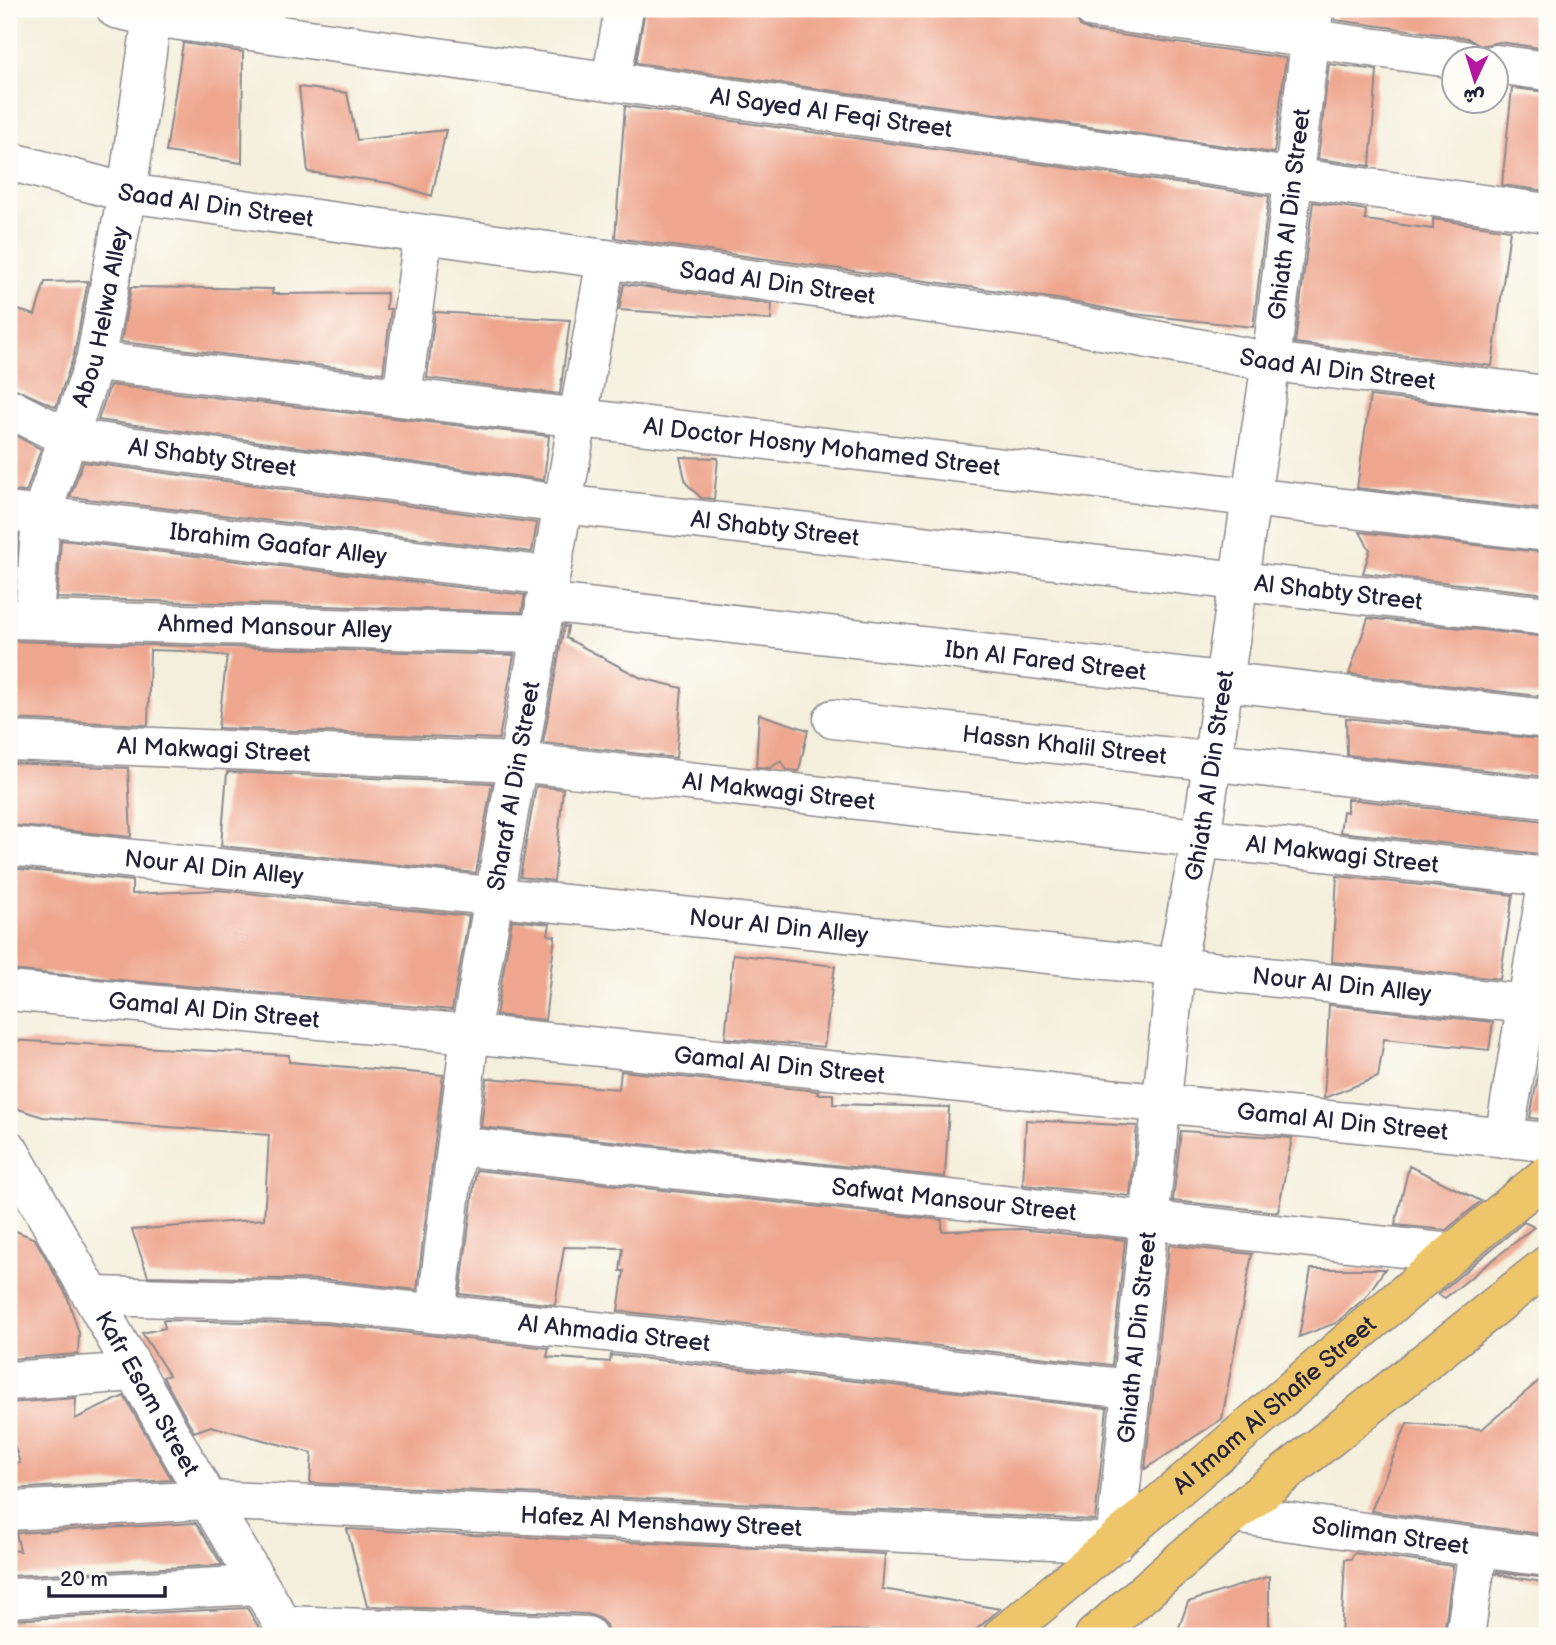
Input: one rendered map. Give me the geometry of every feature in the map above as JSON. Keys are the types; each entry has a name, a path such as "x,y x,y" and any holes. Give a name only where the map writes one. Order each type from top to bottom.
{"main road":[{"name":"Al Imam Al Shafie Street","path":"1002,1636 1115,1543 1451,1253 1547,1175"},
{"path":"1094,1636 1234,1514 1547,1265"}],"street":[{"path":"611,81 624,9"},
{"path":"1094,9 1312,24 1440,54"},
{"name":"Al Sayed Al Feqi Street","path":"140,11 611,81 1547,213"},
{"name":"Abou Helwa Alley","path":"21,619 25,513 68,438 95,361 127,193 140,11"},
{"name":"Ghiath Al Din Street","path":"1115,1543 1176,967 1201,838 1271,362 1312,24"},
{"path":"1510,66 1547,71"},
{"name":"Saad Al Din Street","path":"9,161 127,193 1054,321 1271,362 1547,395"},
{"path":"402,397 423,235"},
{"name":"Sharaf Al Din Street","path":"436,1314 470,1034 606,259"},
{"name":"Al Doctor Hosny Mohamed Street","path":"95,361 1547,532"},
{"name":"Al Shabty Street","path":"9,408 68,438 562,504 1547,617"},
{"name":"Ibrahim Gaafar Alley","path":"25,513 545,604"},
{"name":"Ahmed Mansour Alley","path":"21,619 545,604"},
{"name":"Ibn Al Fared Street","path":"545,604 1547,719"},
{"name":"Hassn Khalil Street","path":"833,719 1547,799"},
{"name":"Al Makwagi Street","path":"9,741 517,762 1547,877"},
{"name":"Nour Al Din Alley","path":"9,846 1537,1005"},
{"path":"1504,1138 1537,1005 1547,884"},
{"name":"Gamal Al Din Street","path":"9,991 470,1034 1547,1142"},
{"name":"Safwat Mansour Street","path":"457,1146 1451,1253"},
{"name":"Kafr Esam Street","path":"9,1150 208,1500 286,1631"},
{"name":"Al Ahmadia Street","path":"94,1296 328,1303 1131,1389"},
{"path":"9,1381 135,1372"},
{"name":"Hafez Al Menshawy Street","path":"9,1511 208,1500 1115,1543"},
{"name":"Soliman Street","path":"1234,1514 1547,1557"},
{"path":"1465,1636 1478,1549"},
{"path":"9,1598 259,1585"},
{"path":"286,1631 587,1636"}],"building":[{"path":"645,9 1073,9 1080,26 1091,31 1286,58 1274,153 636,63"},
{"path":"1335,9 1547,9 1547,49 1499,42 1480,46 1467,38 1335,20"},
{"path":"183,43 243,52 242,163 166,152"},
{"path":"1329,64 1377,70 1370,166 1318,159"},
{"path":"299,87 347,93 357,140 446,130 432,196 390,183 308,172"},
{"path":"1512,88 1547,92 1547,191 1502,185"},
{"path":"625,106 1269,196 1253,327 1134,314 1057,299 615,238"},
{"path":"1313,202 1366,210 1365,220 1433,229 1433,219 1510,230 1492,366 1295,343"},
{"path":"88,281 74,355 56,407 9,386 9,307 35,315 45,282"},
{"path":"624,284 772,304 771,320 619,310"},
{"path":"131,287 273,289 272,294 387,293 386,309 391,309 383,373 121,342"},
{"path":"435,312 570,320 560,394 427,378"},
{"path":"110,385 549,436 544,480 98,420"},
{"path":"1370,396 1547,416 1547,510 1357,488"},
{"path":"9,432 41,449 26,492 9,491"},
{"path":"680,457 718,458 714,499 701,498 686,483"},
{"path":"83,462 537,523 532,552 70,497"},
{"path":"1360,532 1547,553 1547,594 1363,573 1370,550"},
{"path":"9,534 18,535 14,597 9,597"},
{"path":"61,540 525,595 522,612 57,598"},
{"path":"1368,618 1547,637 1547,697 1349,674"},
{"path":"564,626 568,627 566,638 641,678 682,688 676,758 543,743"},
{"path":"9,641 514,655 499,739 218,728 227,656 182,651 150,650 148,725 9,719"},
{"path":"759,714 808,730 799,771 787,770 781,761 770,768 756,767"},
{"path":"1346,718 1547,740 1547,777 1347,755"},
{"path":"9,763 128,768 131,837 9,825"},
{"path":"227,772 492,783 476,873 221,846"},
{"path":"536,786 563,789 554,881 520,877"},
{"path":"1347,799 1547,820 1540,854 1340,832 1343,811 1347,812"},
{"path":"9,868 132,881 132,894 218,890 469,916 452,1010 9,970"},
{"path":"1337,876 1513,895 1500,979 1332,962"},
{"path":"512,920 550,924 548,935 555,936 545,1020 496,1015"},
{"path":"733,954 835,966 824,1047 725,1038"},
{"path":"1329,1005 1493,1022 1489,1050 1384,1039 1378,1077 1324,1098"},
{"path":"1547,1027 1547,1120 1530,1118"},
{"path":"9,1040 289,1055 289,1062 443,1075 417,1290 329,1280 148,1276 132,1230 264,1219 269,1135 43,1117 9,1106"},
{"path":"621,1071 818,1091 817,1094 833,1094 833,1104 949,1107 945,1177 481,1127 487,1078 619,1089"},
{"path":"1026,1120 1137,1126 1130,1196 1023,1185"},
{"path":"1181,1131 1292,1138 1278,1212 1173,1201"},
{"path":"1409,1166 1481,1201 1446,1230 1395,1225"},
{"path":"476,1170 942,1220 942,1231 1020,1229 1125,1240 1112,1365 618,1311 624,1271 620,1271 623,1248 564,1247 555,1305 460,1294"},
{"path":"1524,1222 1534,1227 1445,1298 1438,1294"},
{"path":"9,1228 35,1239 67,1296 79,1333 78,1354 9,1359"},
{"path":"1169,1245 1252,1254 1222,1419 1145,1469"},
{"path":"1311,1269 1385,1269 1365,1298 1336,1323 1299,1337"},
{"path":"163,1320 327,1324 549,1348 547,1357 610,1362 611,1355 1107,1408 1095,1520 310,1483 312,1453 211,1426 194,1432 163,1377 169,1375 142,1333 165,1328"},
{"path":"1547,1374 1547,1535 1371,1511 1407,1423 1482,1429"},
{"path":"124,1396 172,1480 9,1489 9,1464 20,1463 9,1429 9,1403 76,1398 75,1419"},
{"path":"196,1523 222,1565 9,1576 9,1550 20,1551 16,1533"},
{"path":"347,1529 885,1554 882,1589 1000,1609 969,1636 890,1636 891,1631 809,1630 809,1636 609,1636 606,1625 599,1618 588,1614 367,1606"},
{"path":"1354,1553 1453,1566 1444,1636 1341,1636 1345,1559 1351,1559"},
{"path":"1496,1574 1547,1578 1547,1583"},
{"path":"1269,1576 1269,1636 1176,1636 1188,1602"},
{"path":"247,1608 264,1636 9,1636 9,1620"}]}
